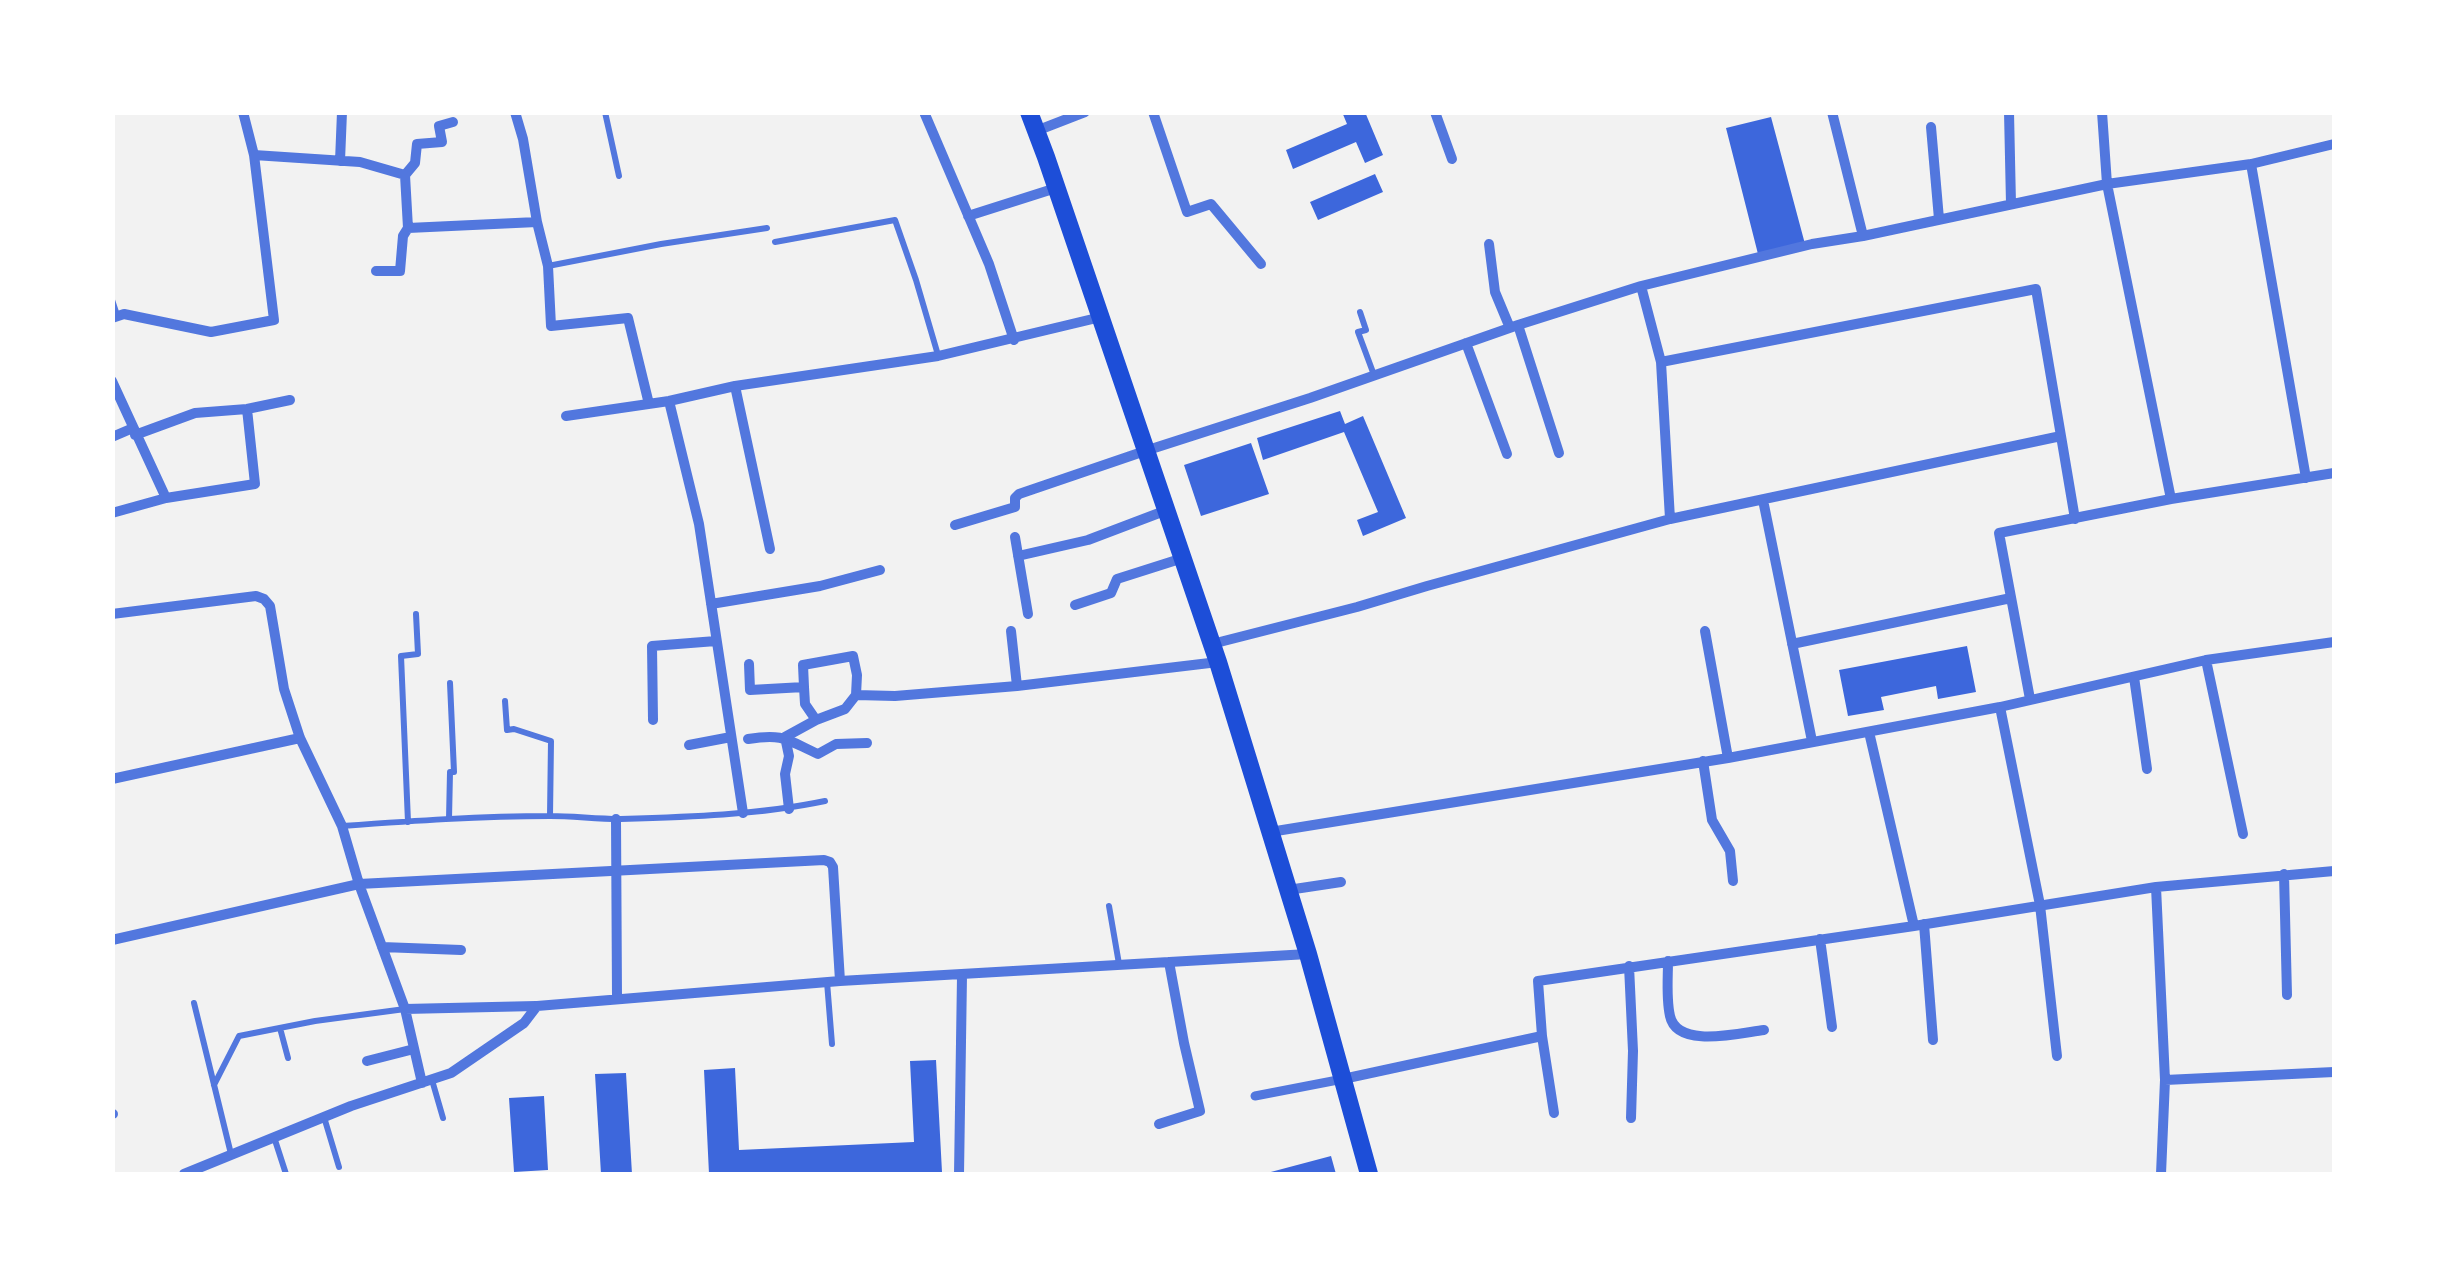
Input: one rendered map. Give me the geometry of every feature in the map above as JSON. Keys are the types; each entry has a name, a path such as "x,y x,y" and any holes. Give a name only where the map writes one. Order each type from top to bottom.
{"main road":[{"path":"1029,112 1215,653 1308,954 1369,1174"}],"street":[{"path":"115,317 124,314 211,332 274,320 254,155 243,112"},
{"path":"340,161 342,112"},
{"path":"515,112 548,266 552,326 628,318 649,404"},
{"path":"924,112 989,264 1014,340"},
{"path":"1036,131 1085,112"},
{"path":"1153,112 1187,212 1211,204 1262,264"},
{"path":"1435,112 1452,159"},
{"path":"1832,112 1862,236"},
{"path":"2009,112 2011,204"},
{"path":"2102,112 2107,184 2171,499"},
{"path":"376,271 400,271 403,236 408,228 405,175 416,163 417,144 442,142 440,126 453,122"},
{"path":"1931,126 1940,219"},
{"path":"955,524 1014,506 1019,494 1641,286 1812,244 2107,184 2251,164 2334,144"},
{"path":"254,155 360,162 405,175"},
{"path":"2251,164 2306,478"},
{"path":"968,216 1056,188"},
{"path":"408,228 537,222"},
{"path":"1489,244 1495,292 1514,327 1559,452"},
{"path":"1641,286 1661,362 1670,519"},
{"path":"1661,362 2036,289 2075,519"},
{"path":"566,416 938,356 1100,317"},
{"path":"1466,343 1508,454"},
{"path":"112,381 166,498"},
{"path":"735,386 770,548"},
{"path":"112,436 195,413 290,400"},
{"path":"669,401 700,524 743,813"},
{"path":"112,513 166,498 255,484 248,408"},
{"path":"856,695 895,696 1017,686 1215,653 1427,586 1670,519 2061,436"},
{"path":"2030,699 1999,533 2334,472"},
{"path":"1763,500 1812,741"},
{"path":"1018,556 1088,540 1168,509"},
{"path":"1015,537 1028,614"},
{"path":"1075,604 1111,593 1117,579 1182,558"},
{"path":"710,604 820,586 880,570"},
{"path":"112,614 256,596 270,606 284,690 300,738 342,826 427,1081"},
{"path":"1792,644 2011,598"},
{"path":"1011,630 1017,686"},
{"path":"1705,631 1728,758"},
{"path":"653,720 652,646 716,642"},
{"path":"1270,832 1728,758 2000,706 2206,660 2334,642"},
{"path":"748,739 785,736 845,709 856,695 854,656 803,665 805,704 816,720"},
{"path":"2206,660 2244,834"},
{"path":"749,664 750,690 804,687"},
{"path":"2134,677 2147,769"},
{"path":"2000,706 2040,906 2057,1056"},
{"path":"1869,732 1919,925 1933,1040"},
{"path":"785,736 818,754 836,744 867,743"},
{"path":"785,736 788,756 784,774 789,809"},
{"path":"689,745 731,737"},
{"path":"112,780 300,738"},
{"path":"1704,761 1712,820 1730,850 1733,881"},
{"path":"616,819 617,998"},
{"path":"113,937 360,884 614,869 830,862 840,981"},
{"path":"1554,1113 1538,981 2156,887 2334,871"},
{"path":"2284,874 2288,996"},
{"path":"1288,890 1342,882"},
{"path":"2156,887 2165,1080 2161,1174"},
{"path":"1820,939 1832,1027"},
{"path":"382,946 460,950"},
{"path":"404,1009 537,1006 840,981 1308,954"},
{"path":"1668,960 1670,1018 1676,1029 1689,1036 1703,1037 1764,1030"},
{"path":"1159,1124 1200,1112 1170,962"},
{"path":"1629,966 1631,1118"},
{"path":"959,1174 962,976"},
{"path":"184,1174 351,1106 451,1073 524,1023 537,1006"},
{"path":"1255,1096 1542,1036"},
{"path":"367,1061 414,1049"},
{"path":"2165,1080 2334,1072"}],"lane":[{"path":"605,112 620,176"},
{"path":"775,242 895,220 938,356"},
{"path":"548,266 767,228"},
{"path":"112,300 115,317"},
{"path":"1360,312 1366,330 1358,332 1374,375"},
{"path":"408,822 401,656 418,654 416,614"},
{"path":"450,682 454,772 450,772 450,819"},
{"path":"505,701 507,730 551,741 550,816"},
{"path":"342,826 450,819 616,819 743,813 825,801"},
{"path":"1109,906 1120,964"},
{"path":"827,982 832,1044"},
{"path":"194,1003 232,1155"},
{"path":"214,1085 236,1038 404,1009"},
{"path":"280,1028 288,1058"},
{"path":"427,1081 442,1118"},
{"path":"324,1118 339,1166"},
{"path":"274,1137 286,1174"}],"building":[{"path":"1342,112 1365,112 1383,155 1365,163 1356,142 1293,169 1286,150 1347,124"},
{"path":"1771,117 1805,244 1758,254 1726,128"},
{"path":"1375,174 1383,192 1318,220 1310,202"},
{"path":"1340,411 1345,424 1363,416 1406,518 1363,536 1357,520 1378,512 1344,432 1263,460 1257,438"},
{"path":"1251,443 1269,494 1201,516 1184,465"},
{"path":"1967,646 1976,692 1938,699 1936,686 1881,697 1884,710 1848,716 1839,670"},
{"path":"936,1060 942,1172 709,1174 704,1070 735,1068 739,1150 914,1142 910,1061"},
{"path":"626,1073 632,1174 601,1174 595,1074"},
{"path":"544,1096 548,1170 514,1172 509,1098"},
{"path":"1331,1156 1336,1174 1267,1174 1267,1173"}]}
